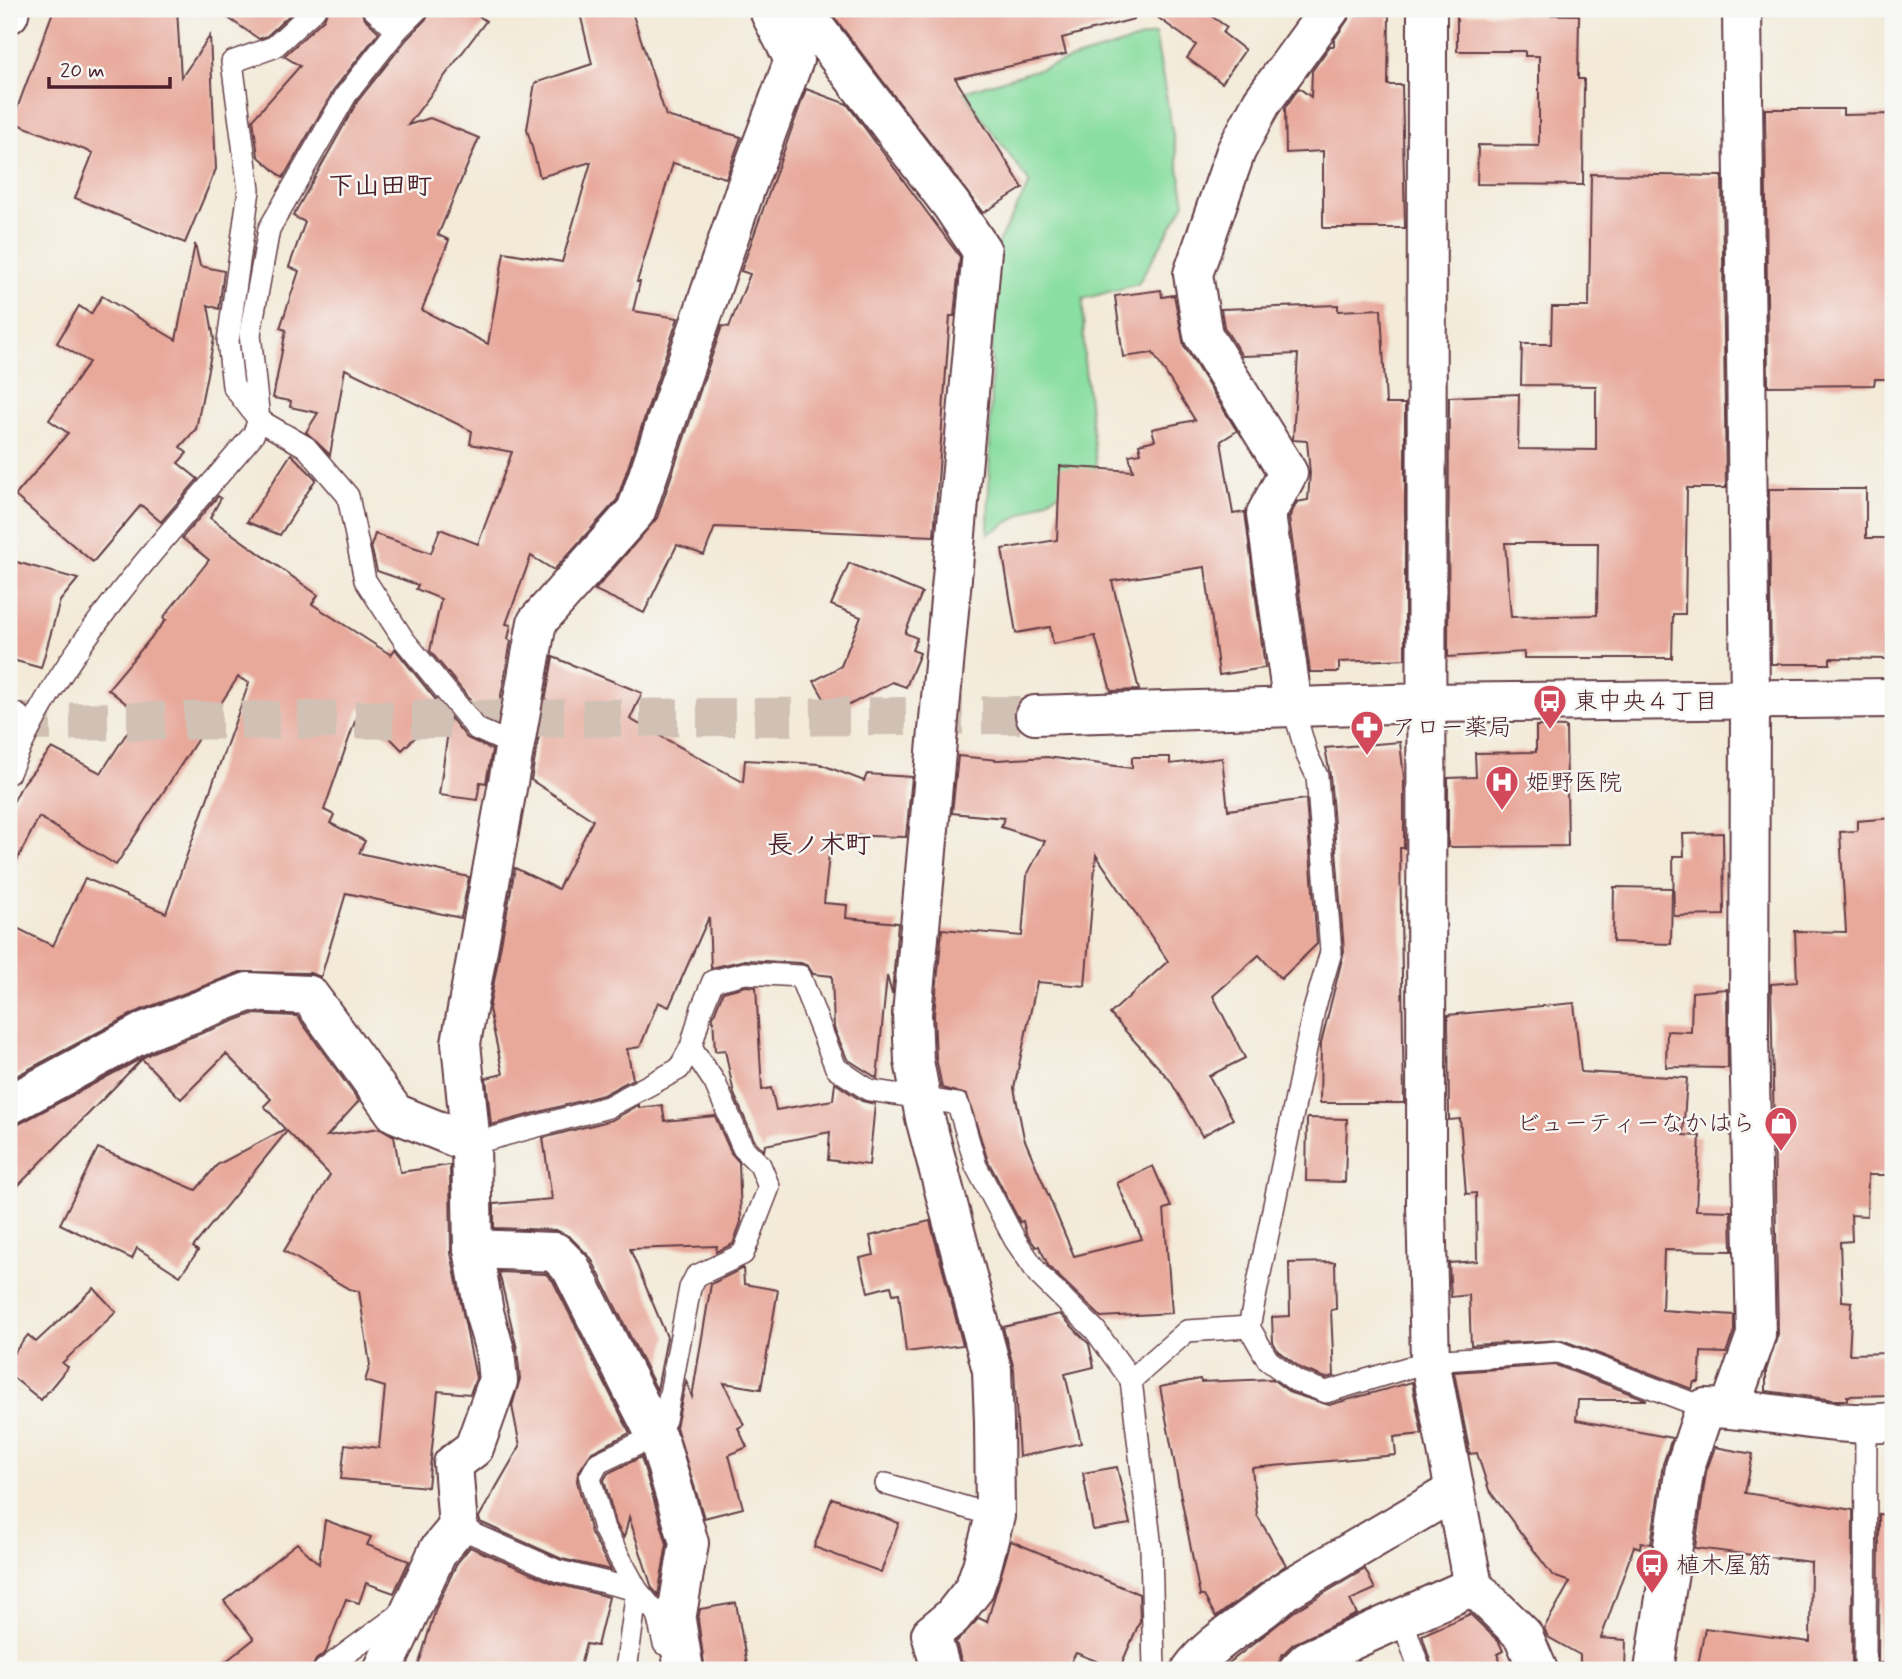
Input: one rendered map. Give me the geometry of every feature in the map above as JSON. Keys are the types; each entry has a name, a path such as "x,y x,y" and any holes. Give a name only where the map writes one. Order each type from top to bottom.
{"street":[{"path":"9,14 10,9"},
{"path":"383,1670 438,1551 458,1527 453,1464 474,1448 498,1381 495,1351 484,1312 473,1249 471,1144 461,1043 537,622 636,512 746,187 794,60 771,9"},
{"path":"1293,707 1266,514 1288,473 1203,335 1193,274 1236,151 1262,102 1331,9"},
{"path":"1427,9 1426,1203 1430,1361 1473,1586 1523,1635 1538,1670"},
{"path":"1654,1670 1685,1467 1756,1335 1749,1038 1750,698 1742,9"},
{"path":"815,14 982,251 912,1014 920,1097 992,1370 995,1516 974,1589 952,1617 930,1634 941,1670"},
{"path":"1035,715 1425,703 1893,698"},
{"path":"9,1105 146,1031 248,992 309,995 395,1113 471,1144"},
{"path":"473,1249 555,1252 570,1268 655,1436 689,1543 676,1620 684,1670"},
{"path":"1718,1408 1880,1424"},
{"path":"1191,1670 1200,1658 1266,1609 1283,1592 1454,1491"},
{"path":"1298,1670 1308,1660 1473,1586"}],"lane":[{"path":"315,9 274,47 232,62 250,190 228,341 233,386 259,420 306,447 348,496 365,580 404,640 477,729 515,746"},
{"path":"373,9 397,30"},
{"path":"9,773 19,747 97,619 253,435 259,420 250,334 269,229 346,95 397,30 418,9"},
{"path":"1293,707 1307,755 1317,776 1331,951 1314,1010 1249,1327 1268,1360 1296,1381 1326,1392 1430,1361 1558,1352 1718,1408"},
{"path":"471,1144 608,1107 679,1069 691,1047 713,981 745,973 800,976 836,1068 869,1090 958,1104 976,1166 1015,1240 1039,1275 1095,1330 1131,1380 1151,1548 1154,1670"},
{"path":"671,1670 657,1614 637,1590 604,1528 590,1478 598,1463 655,1436 665,1420 690,1288 696,1276 743,1254 769,1187 760,1165 743,1149 715,1083 691,1047"},
{"path":"1131,1380 1187,1331 1249,1327"},
{"path":"1865,1670 1880,1424"},
{"path":"886,1484 995,1516"},
{"path":"458,1527 558,1571 637,1590"},
{"path":"626,1670 637,1590"},
{"path":"324,1670 411,1606"},
{"path":"1402,1619 1420,1670"}],"green space":[{"path":"1155,34 1185,203 1138,284 1083,299 1084,360 1097,471 988,534 994,250 1030,183 963,92"}],"building":[{"path":"54,9 177,9 181,78 210,36 216,169 185,243 75,198 93,153 12,122"},
{"path":"215,9 296,9 267,36 259,39"},
{"path":"328,9 360,9 364,18 379,32 335,88 283,178 258,156 253,119 300,66 284,56 324,19"},
{"path":"431,9 469,9 486,21 408,125 430,118 479,138 438,235 449,240 422,310 488,344 504,252 562,262 591,162 540,177 527,129 535,83 592,64 579,9 631,9 666,116 741,137 726,178 673,163 637,282 640,282 633,311 678,318 617,500 554,570 531,556 506,624 511,625 508,639 511,641 496,723 485,718 430,651 441,599 416,589 418,585 377,571 371,546 375,534 431,553 440,529 478,544 512,452 470,444 472,431 345,369 330,455 306,432 318,413 290,407 291,401 273,398 286,330 280,328 299,271 289,267 305,222 293,216 357,102 427,18"},
{"path":"828,9 1133,9 1134,19 1062,38 1066,54 955,78 1023,188 983,213"},
{"path":"1146,9 1201,9 1227,27 1223,33 1245,50 1222,83 1187,58 1196,45"},
{"path":"1457,13 1579,15 1578,79 1584,79 1583,185 1477,184 1478,145 1539,146 1539,56 1525,56 1525,51 1457,51"},
{"path":"1351,15 1389,15 1388,85 1402,85 1405,228 1323,228 1323,151 1286,153 1285,108 1299,88 1311,97 1312,71 1330,46 1334,46 1334,40"},
{"path":"806,89 847,104 960,257 954,316 950,316 934,536 715,527 704,555 677,545 644,613 595,590 657,518 722,326 729,327 750,274 741,271"},
{"path":"1765,109 1843,109 1843,115 1893,114 1893,379 1875,379 1874,385 1768,386"},
{"path":"1591,174 1722,176 1726,488 1687,488 1685,614 1673,614 1672,658 1524,658 1524,652 1448,657 1449,397 1519,394 1518,449 1596,450 1596,386 1521,385 1522,344 1551,344 1552,307 1589,307","holes":["1505,543 1598,543 1597,615 1511,617"]},
{"path":"195,244 200,266 224,271 219,309 208,305 214,339 196,429 180,447 187,453 178,463 198,479 161,522 141,505 93,562 15,496 68,433 49,420 89,362 57,343 79,306 91,314 102,296 176,340"},
{"path":"1161,290 1162,297 1174,295 1184,346 1237,431 1221,441 1233,514 1245,512 1265,668 1219,675 1205,567 1112,581 1139,690 1111,691 1095,636 1053,644 1050,627 1016,633 1002,549 1057,540 1060,466 1133,471 1129,455 1141,453 1139,444 1155,440 1152,429 1195,420 1153,353 1123,357 1115,296"},
{"path":"1338,305 1338,311 1381,309 1386,404 1405,404 1405,659 1339,662 1339,672 1310,672 1289,518 1297,502 1308,500 1310,473 1307,441 1293,440 1298,354 1242,356 1224,327 1221,309"},
{"path":"291,454 316,479 280,535 247,522"},
{"path":"1769,489 1866,489 1866,538 1893,538 1893,608 1887,608 1887,659 1830,658 1830,664 1771,664"},
{"path":"218,496 221,498 210,518 318,595 312,604 391,655 395,649 444,710 402,750 360,707 324,810 334,815 330,823 365,841 359,853 469,877 461,918 346,893 321,977 310,973 240,972 136,1012 9,1080 9,924 53,946 85,878 166,913 249,683 238,677 116,865 39,817 9,876 9,810 22,785 52,748 101,773 139,714 108,689 166,620 163,618 209,560 182,538"},
{"path":"9,560 78,579 60,601 41,668 9,659"},
{"path":"849,563 922,593 905,633 917,638 912,650 920,653 906,687 892,682 833,714 814,681 841,666 861,617 831,605"},
{"path":"553,657 642,693 630,719 743,782 745,760 820,764 864,781 867,774 912,777 906,837 831,835 824,903 847,905 846,918 898,923 892,994 887,976 877,1078 847,1059 834,1028 832,976 813,974 808,966 801,963 745,960 711,968 709,917 669,1007 658,1002 640,1047 627,1049 633,1079 603,1095 491,1125 486,1078 503,1074 489,1009 515,868 558,889 593,820 531,780"},
{"path":"450,717 467,738 492,750 486,783 480,782 477,800 439,795"},
{"name":"姫野医院","path":"1536,726 1566,727 1568,846 1448,847 1448,778 1476,777 1475,753 1536,752"},
{"path":"1400,742 1404,778 1404,848 1400,848 1404,1103 1320,1103 1321,1043 1344,951 1330,775 1325,748"},
{"path":"958,756 998,760 1047,757 1132,768 1132,757 1170,757 1170,764 1222,758 1228,810 1306,799 1317,944 1281,979 1259,955 1213,996 1245,1058 1209,1076 1233,1119 1202,1136 1170,1080 1110,1014 1168,961 1096,855 1085,986 1037,982 1014,1088 1024,1138 1074,1256 1142,1239 1117,1183 1153,1166 1171,1207 1164,1209 1172,1313 1101,1317 1049,1267 1039,1246 1036,1247 1026,1233 1023,1221 1020,1222 988,1161 967,1095 942,1088 936,1058 934,1015 942,929 1022,936 1027,875 1045,841 1001,827 1004,818 952,813"},
{"path":"1893,818 1893,1175 1868,1175 1867,1216 1851,1215 1852,1241 1840,1242 1842,1301 1852,1302 1849,1354 1893,1353 1893,1395 1847,1396 1847,1400 1834,1400 1766,1391 1766,1371 1778,1334 1771,984 1797,982 1795,931 1846,932 1840,832 1857,831 1857,821"},
{"path":"1723,833 1724,915 1674,916 1673,856 1684,856 1683,834"},
{"path":"1614,887 1672,888 1671,944 1613,942"},
{"path":"746,986 756,987 762,1090 771,1088 776,1110 833,1100 835,1083 862,1101 875,1104 869,1165 828,1160 830,1132 765,1145 764,1151 754,1140 734,1094 725,1050 715,1051 713,1017 723,992"},
{"path":"1727,989 1728,1068 1666,1067 1667,1031 1691,1032 1692,992"},
{"path":"1574,1003 1581,1072 1687,1078 1683,1135 1700,1136 1696,1210 1731,1211 1732,1251 1664,1250 1662,1310 1734,1315 1734,1331 1726,1353 1701,1352 1699,1382 1694,1382 1692,1389 1562,1340 1471,1345 1469,1295 1451,1297 1449,1263 1477,1261 1476,1193 1466,1194 1460,1119 1449,1120 1448,1015"},
{"path":"252,1014 297,1016 359,1101 327,1136 380,1128 394,1136 400,1172 450,1165 451,1253 476,1378 470,1394 438,1391 428,1487 341,1479 345,1444 379,1448 385,1387 365,1381 370,1365 359,1291 349,1289 284,1251 330,1175 287,1131 193,1247 198,1251 180,1276 137,1248 132,1259 60,1224 98,1148 196,1190 217,1165 285,1129 264,1106 271,1099 226,1054 181,1099 142,1059 9,1195 9,1127 155,1051"},
{"path":"639,1105 639,1108 662,1105 665,1121 715,1116 731,1153 739,1162 741,1222 733,1244 716,1252 717,1246 630,1249 667,1337 657,1390 591,1258 570,1237 556,1230 494,1228 494,1204 552,1199 543,1138 612,1120"},
{"path":"1307,1118 1347,1119 1345,1182 1306,1181"},
{"path":"930,1221 963,1345 906,1352 899,1293 893,1294 891,1286 868,1292 860,1258 874,1255 870,1236"},
{"path":"1335,1262 1336,1309 1331,1310 1334,1376 1326,1378 1302,1369 1278,1351 1273,1342 1272,1317 1290,1316 1289,1263"},
{"path":"743,1268 744,1284 778,1290 761,1389 724,1383 744,1425 738,1428 747,1447 729,1455 743,1508 704,1518 676,1427 686,1381 692,1397 711,1284"},
{"path":"499,1272 546,1274 553,1281 630,1433 592,1452 578,1473 577,1481 591,1533 611,1570 562,1559 480,1522 479,1517 520,1446 512,1406 520,1379 517,1349"},
{"path":"94,1288 116,1312 62,1363 68,1367 41,1400 9,1374 9,1359 28,1335 36,1342"},
{"path":"1060,1314 1089,1344 1094,1367 1065,1374 1081,1443 1019,1457 1014,1369 1003,1327"},
{"path":"1556,1365 1647,1400 1578,1400 1576,1420 1672,1438 1663,1464 1651,1544 1641,1543 1640,1548 1634,1546 1601,1638 1626,1640 1625,1670 1580,1670 1580,1655 1548,1637 1544,1628 1570,1582 1553,1576 1489,1490 1477,1453 1470,1454 1454,1372"},
{"path":"1200,1379 1201,1382 1272,1379 1291,1393 1329,1405 1412,1382 1422,1434 1394,1437 1396,1455 1252,1468 1257,1515 1286,1565 1216,1617 1204,1596 1200,1596 1160,1387"},
{"path":"1715,1447 1753,1454 1745,1493 1853,1510 1852,1670 1697,1670 1705,1628 1810,1642 1811,1562 1695,1548 1706,1472"},
{"path":"641,1457 667,1544 658,1595 652,1588 629,1517 624,1538 616,1524 604,1480 608,1473"},
{"path":"1117,1467 1130,1524 1093,1530 1083,1473"},
{"path":"832,1498 899,1523 881,1572 814,1547"},
{"path":"1879,1514 1893,1516 1893,1663 1878,1663"},
{"path":"325,1520 371,1537 367,1545 409,1561 394,1593 366,1583 359,1603 346,1599 326,1652 316,1660 311,1670 215,1670 254,1639 224,1601 297,1543 319,1564"},
{"path":"1011,1541 1139,1594 1140,1621 1119,1670 1076,1653 1066,1670 978,1670 961,1661 956,1642 979,1618 987,1622"},
{"path":"470,1547 553,1583 609,1597 597,1646 586,1644 579,1670 417,1670 436,1608 457,1563"},
{"path":"1365,1569 1375,1589 1350,1600 1357,1614 1293,1644 1282,1655 1277,1670 1220,1670 1296,1610"},
{"path":"736,1603 748,1670 705,1670 698,1620 700,1609"},
{"path":"1470,1614 1499,1642 1503,1651 1497,1654 1504,1670 1433,1670 1422,1635"}],"tunnel":[{"path":"13,722 1035,715"}],"place":[{"name":"東中央４丁目","path":"1550,731"},
{"name":"アロー薬局","path":"1367,757"},
{"name":"姫野医院","path":"1502,812"},
{"name":"ビューティーなかはら","path":"1781,1153"},
{"name":"植木屋筋","path":"1652,1595"}],"district":[{"name":"下山田町","path":"380,185"},
{"name":"長ノ木町","path":"819,844"}]}
